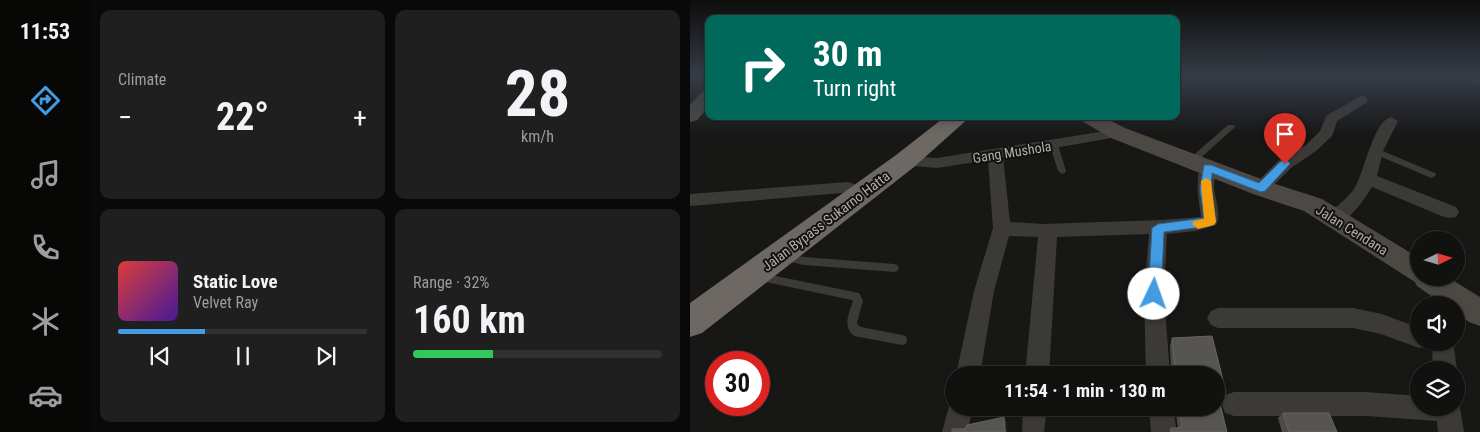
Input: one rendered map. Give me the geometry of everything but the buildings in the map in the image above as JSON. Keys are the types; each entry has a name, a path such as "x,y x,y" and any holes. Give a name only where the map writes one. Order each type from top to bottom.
{"highway":[{"name":"Jalan Bypass Sukarno Hatta","path":"690,322 746,272 848,188 936,120"},
{"name":"Jalan Bypass Sukarno Hatta","path":"690,302 780,256 905,161 955,120"}],"street":[{"path":"690,116 705,100"},
{"path":"1261,188 1285,164 1311,148 1328,134 1331,119 1361,100"},
{"name":"Jalan Cendana","path":"1094,120 1118,133 1312,206 1335,218 1410,266"},
{"path":"1335,218 1359,195 1368,179 1375,150 1391,121"},
{"name":"Gang Mushola","path":"905,161 937,164 1118,133"},
{"path":"970,366 984,291 1002,228 995,155"},
{"path":"1002,228 1024,232 1112,227 1158,228 1210,222 1206,189 1200,164"},
{"path":"1368,179 1450,212"},
{"path":"690,200 848,188"},
{"path":"1158,228 1154,294 1158,366"},
{"path":"1038,366 1048,230"},
{"path":"1437,286 1466,308"},
{"path":"1218,318 1353,318 1382,324 1410,335"},
{"path":"1234,404 1366,404 1410,410"},
{"path":"955,432 958,416"},
{"path":"1162,416 1164,432"}],"lane":[{"path":"1200,164 1231,127"},
{"path":"1054,145 1062,171"},
{"path":"1375,150 1432,175"},
{"path":"780,256 804,261 894,268"},
{"path":"746,272 855,296 858,301 852,322 853,328 858,332 902,340"}],"slow traffic":[{"path":"1198,224 1210,222 1206,181"}],"route":[{"path":"1154,294 1158,228 1210,222 1206,189 1208,168 1261,188 1285,164"}]}
